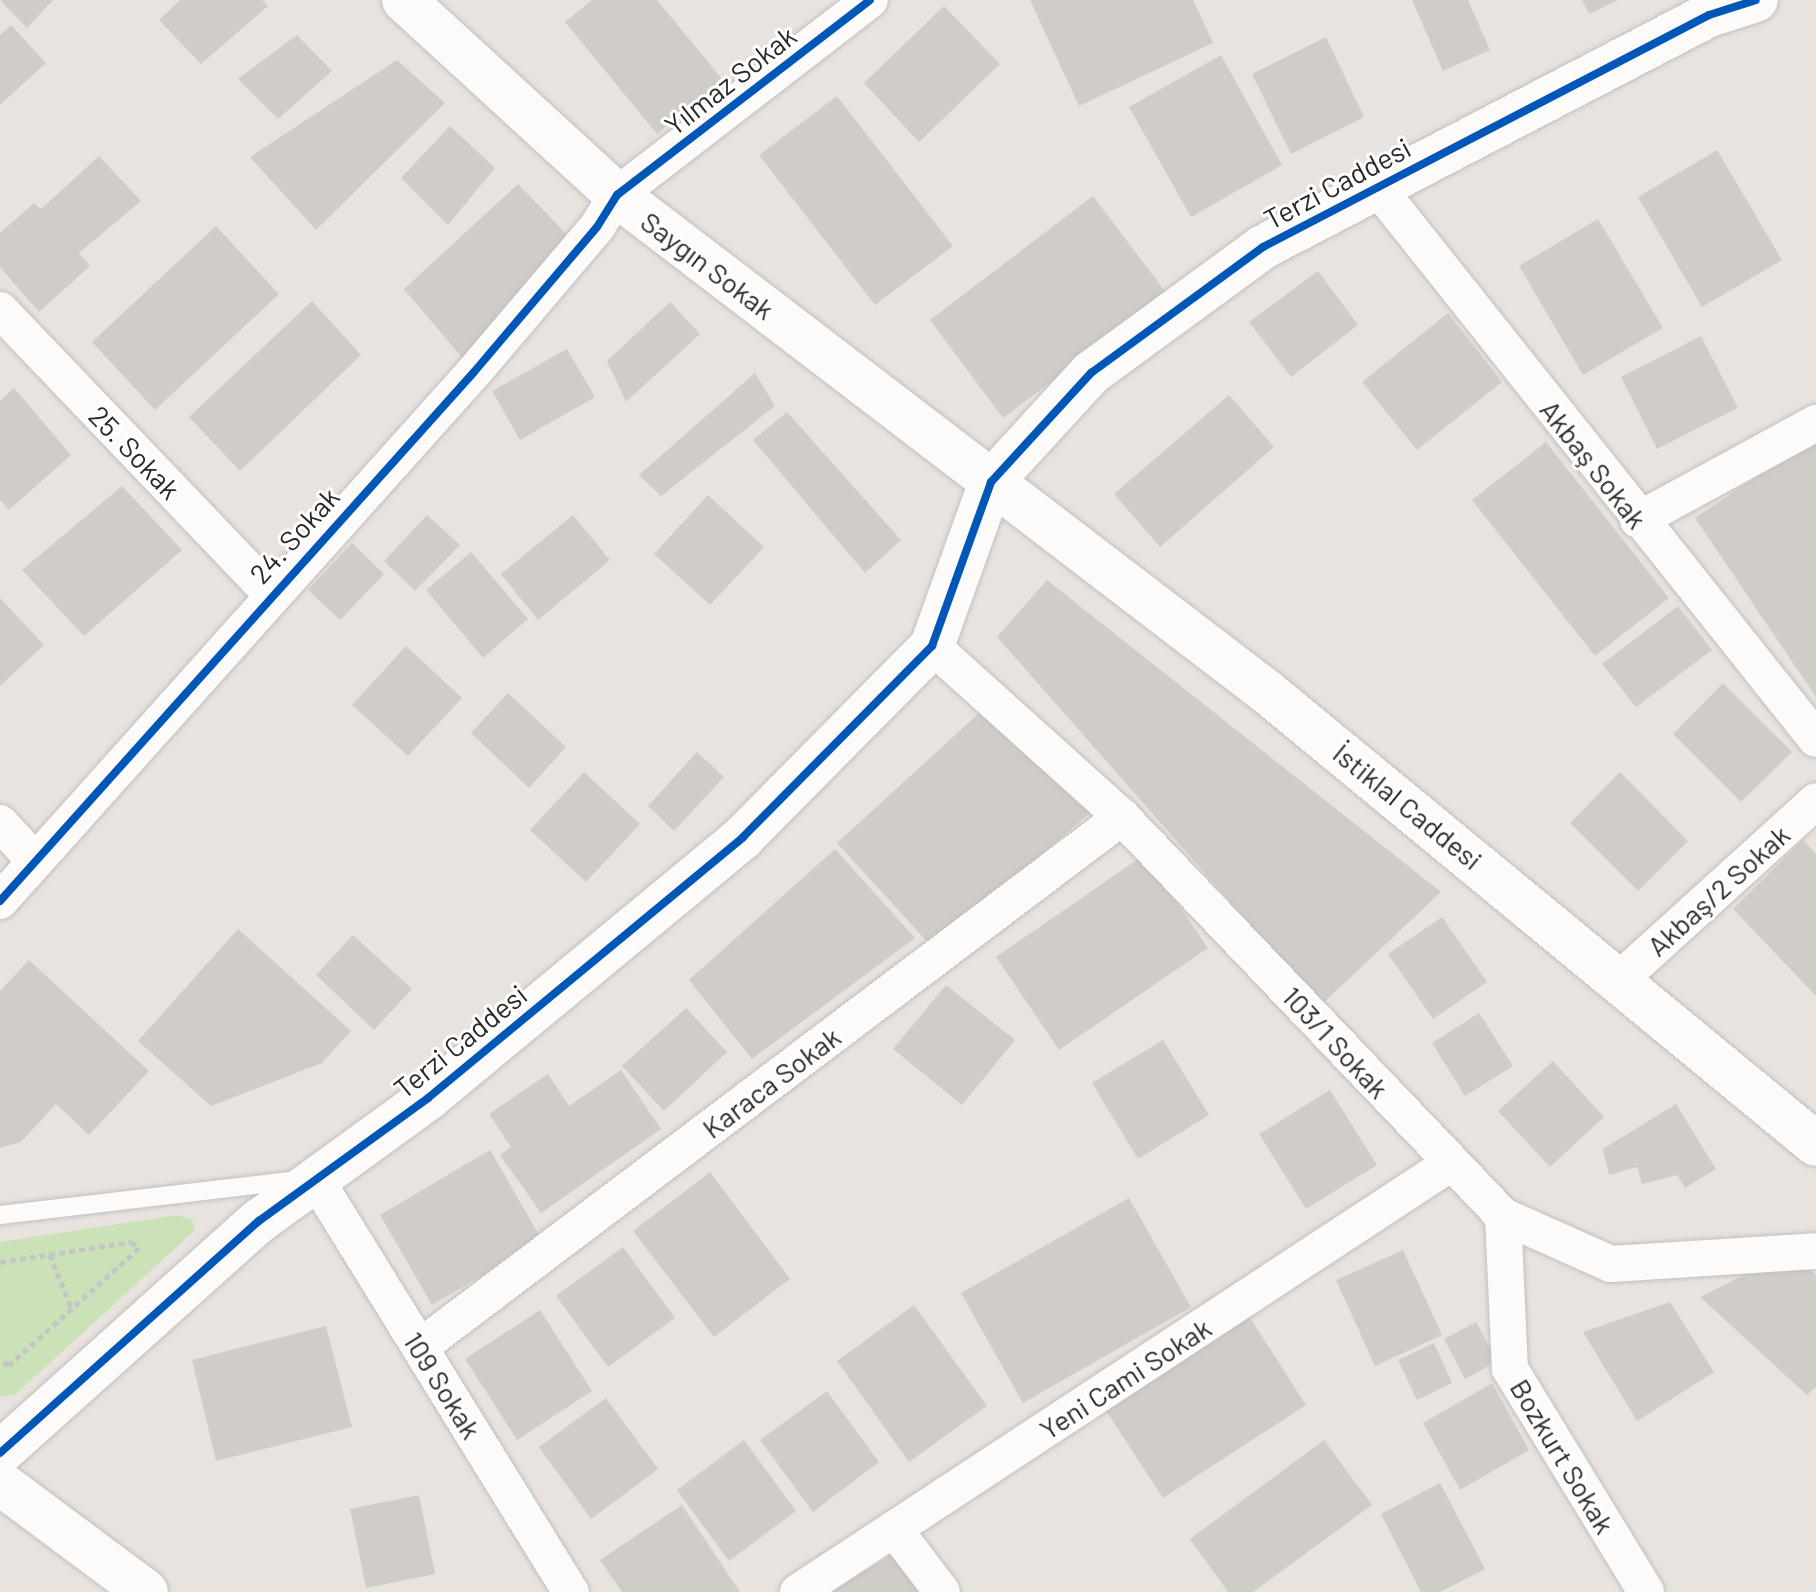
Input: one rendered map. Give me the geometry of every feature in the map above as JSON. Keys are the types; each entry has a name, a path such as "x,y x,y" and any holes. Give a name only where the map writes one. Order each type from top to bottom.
{"street":[{"name":"Saygın Sokak","path":"404,0 617,195 991,482"},
{"name":"Yılmaz Sokak","path":"617,195 870,0"},
{"name":"Terzi Caddesi","path":"991,482 1091,373 1263,247 1706,7 1756,0"},
{"name":"Akbaş Sokak","path":"1377,187 1638,520 1816,739"},
{"name":"24. Sokak","path":"0,901 270,593 474,372 597,227 617,195"},
{"name":"25. Sokak","path":"0,310 270,593"},
{"path":"1638,520 1816,423"},
{"path":"932,646 981,523 991,482"},
{"name":"İstiklal Caddesi","path":"991,482 1267,692 1621,978 1816,1144"},
{"name":"Terzi Caddesi","path":"0,1453 259,1221 428,1098 743,837 932,646"},
{"name":"103/1 Sokak","path":"932,646 1122,817 1503,1216 1611,1264 1816,1251"},
{"name":"Akbaş/2 Sokak","path":"1621,978 1816,801"},
{"name":"Karaca Sokak","path":"420,1347 1122,817"},
{"path":"0,823 35,861"},
{"name":"Yeni Cami Sokak","path":"798,1592 1451,1163"},
{"name":"109 Sokak","path":"315,1178 571,1592"},
{"name":"Bozkurt Sokak","path":"1503,1216 1510,1369 1646,1592"},
{"path":"0,1483 146,1592"},
{"path":"894,1529 942,1592"}],"lane":[{"path":"0,1215 315,1178"}],"path":[{"path":"0,1262 131,1242 139,1248 9,1365 0,1361"},
{"path":"50,1254 72,1310"}],"green space":[{"path":"178,1215 192,1220 195,1230 16,1394 0,1397 0,1242"}],"building":[{"path":"0,0 53,0 27,28"},
{"path":"180,0 262,0 268,6 201,64 159,20"},
{"path":"592,0 657,0 723,80 657,134 565,22"},
{"path":"1030,0 1193,0 1213,43 1079,106"},
{"path":"1412,0 1468,0 1490,50 1443,71"},
{"path":"1582,0 1618,0 1589,14"},
{"path":"944,6 1000,64 919,142 864,83"},
{"path":"11,25 46,63 0,105 0,35"},
{"path":"297,35 332,71 278,119 238,79"},
{"path":"1326,37 1364,117 1291,154 1252,74"},
{"path":"1221,55 1282,165 1191,217 1129,107"},
{"path":"397,60 445,103 316,230 250,157"},
{"path":"837,96 953,246 875,305 759,155"},
{"path":"450,126 495,168 448,225 401,178"},
{"path":"1717,150 1782,260 1702,307 1638,197"},
{"path":"99,156 141,201 79,253 90,266 39,312 0,267 0,233 34,203 41,209"},
{"path":"518,184 580,248 474,372 404,289"},
{"path":"1093,196 1167,294 1003,418 930,320"},
{"path":"1598,219 1663,328 1583,375 1519,266"},
{"path":"216,226 279,294 155,410 92,342"},
{"path":"1318,271 1358,325 1291,377 1249,322"},
{"path":"312,301 361,355 240,471 189,417"},
{"path":"670,302 700,334 626,402 607,361"},
{"path":"1448,313 1502,382 1417,450 1362,382"},
{"path":"1701,336 1738,408 1657,449 1621,377"},
{"path":"567,349 595,397 520,440 492,391"},
{"path":"755,373 775,406 661,496 639,475"},
{"path":"14,388 71,455 9,510 0,500 0,401"},
{"path":"1229,395 1274,447 1160,547 1114,494"},
{"path":"787,412 901,540 865,573 753,440"},
{"path":"1816,436 1816,697 1695,518"},
{"path":"1546,442 1669,598 1595,656 1472,500"},
{"path":"122,486 182,550 84,636 22,570"},
{"path":"708,495 764,547 710,605 654,554"},
{"path":"427,515 460,545 415,591 384,561"},
{"path":"573,515 610,560 538,620 501,574"},
{"path":"352,543 384,574 340,620 308,590"},
{"path":"471,552 528,619 483,658 426,590"},
{"path":"1047,580 1441,892 1321,1005 997,637"},
{"path":"0,598 44,645 0,686"},
{"path":"1678,606 1712,650 1636,707 1602,664"},
{"path":"406,646 462,698 408,756 352,705"},
{"path":"1723,683 1792,752 1741,802 1673,734"},
{"path":"508,693 566,747 529,788 471,733"},
{"path":"989,704 1098,806 933,948 837,843"},
{"path":"697,752 724,777 674,831 648,806"},
{"path":"584,772 640,824 586,882 530,830"},
{"path":"1620,772 1688,841 1638,891 1570,823"},
{"path":"1803,840 1816,854 1816,996 1733,909"},
{"path":"835,849 915,938 752,1059 689,980"},
{"path":"1144,855 1208,948 1059,1050 996,957"},
{"path":"1442,917 1487,982 1433,1019 1388,954"},
{"path":"238,929 351,1031 322,1063 211,1106 138,1041"},
{"path":"353,935 412,989 374,1030 316,975"},
{"path":"29,960 149,1071 89,1135 56,1104 21,1142 0,1148 0,991"},
{"path":"946,985 1015,1040 962,1105 893,1049"},
{"path":"686,1008 727,1052 664,1111 622,1066"},
{"path":"1479,1013 1513,1066 1465,1096 1432,1043"},
{"path":"1163,1040 1209,1115 1138,1159 1092,1083"},
{"path":"1553,1061 1604,1117 1550,1167 1498,1111"},
{"path":"621,1070 661,1129 541,1213 500,1155 511,1147 489,1114 548,1074 569,1106"},
{"path":"1330,1090 1377,1165 1306,1209 1259,1134"},
{"path":"1676,1104 1716,1169 1685,1188 1677,1175 1642,1184 1637,1167 1609,1175 1603,1149"},
{"path":"490,1150 542,1240 432,1305 380,1215"},
{"path":"710,1172 790,1279 714,1337 633,1231"},
{"path":"1129,1198 1191,1307 1023,1403 961,1293"},
{"path":"623,1247 675,1318 608,1367 556,1296"},
{"path":"1403,1250 1442,1335 1375,1366 1336,1280"},
{"path":"1789,1252 1816,1275 1816,1387 1807,1395 1700,1297"},
{"path":"1670,1302 1714,1372 1637,1421 1583,1332"},
{"path":"914,1305 987,1406 909,1462 837,1361"},
{"path":"540,1310 592,1391 517,1440 465,1359"},
{"path":"1247,1313 1306,1405 1163,1498 1103,1406"},
{"path":"1476,1322 1497,1361 1465,1379 1444,1339"},
{"path":"326,1326 352,1427 216,1461 192,1360"},
{"path":"1434,1343 1452,1383 1417,1400 1398,1360"},
{"path":"1492,1383 1529,1450 1460,1490 1423,1423"},
{"path":"827,1391 879,1462 813,1512 760,1440"},
{"path":"606,1398 658,1469 591,1519 539,1447"},
{"path":"744,1440 796,1511 729,1561 677,1490"},
{"path":"1324,1440 1372,1505 1253,1592 1228,1592 1190,1539"},
{"path":"1440,1483 1485,1569 1440,1592 1421,1592 1381,1514"},
{"path":"419,1495 435,1574 366,1588 350,1509"},
{"path":"682,1505 740,1592 622,1592 600,1560"},
{"path":"899,1551 922,1592 828,1592"}],"cycle path":[{"path":"0,901 474,372 597,227 617,195 870,0"},
{"path":"0,1453 259,1221 428,1098 743,837 932,646 991,482 1091,373 1263,247 1709,15 1756,0"}]}
